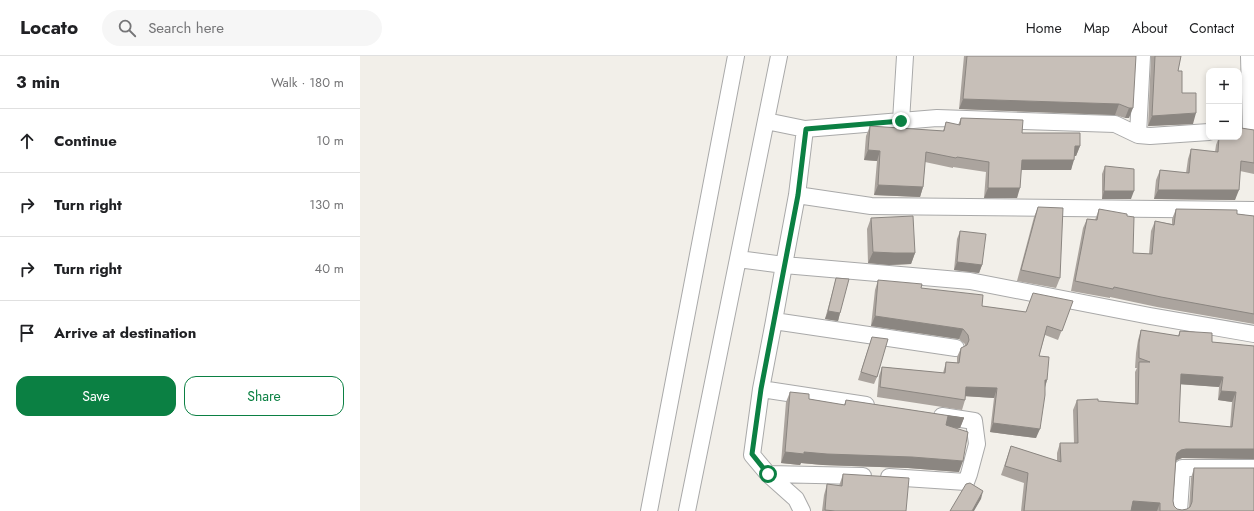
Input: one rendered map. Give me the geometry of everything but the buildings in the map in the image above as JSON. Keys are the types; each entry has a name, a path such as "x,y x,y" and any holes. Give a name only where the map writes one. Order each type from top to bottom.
{"street":[{"path":"649,511 736,56"},
{"path":"687,511 779,56"},
{"path":"901,121 905,56"},
{"path":"1138,135 1142,56"},
{"path":"1248,130 1249,56"},
{"path":"766,121 806,129 937,118 1115,124 1138,135 1150,136 1206,132"},
{"path":"802,511 796,499 768,474 752,454 761,389 798,195 806,129"},
{"path":"798,195 871,206 1254,210"},
{"path":"738,259 784,265 970,281 1150,316 1254,334"},
{"path":"774,320 956,348"},
{"path":"761,389 883,407"},
{"path":"768,474 846,475 966,482 977,444 974,421 929,414"},
{"path":"1179,511 1182,468 1254,468"}],"route":[{"path":"768,474 752,454 761,389 798,195 806,129 901,121"}]}
